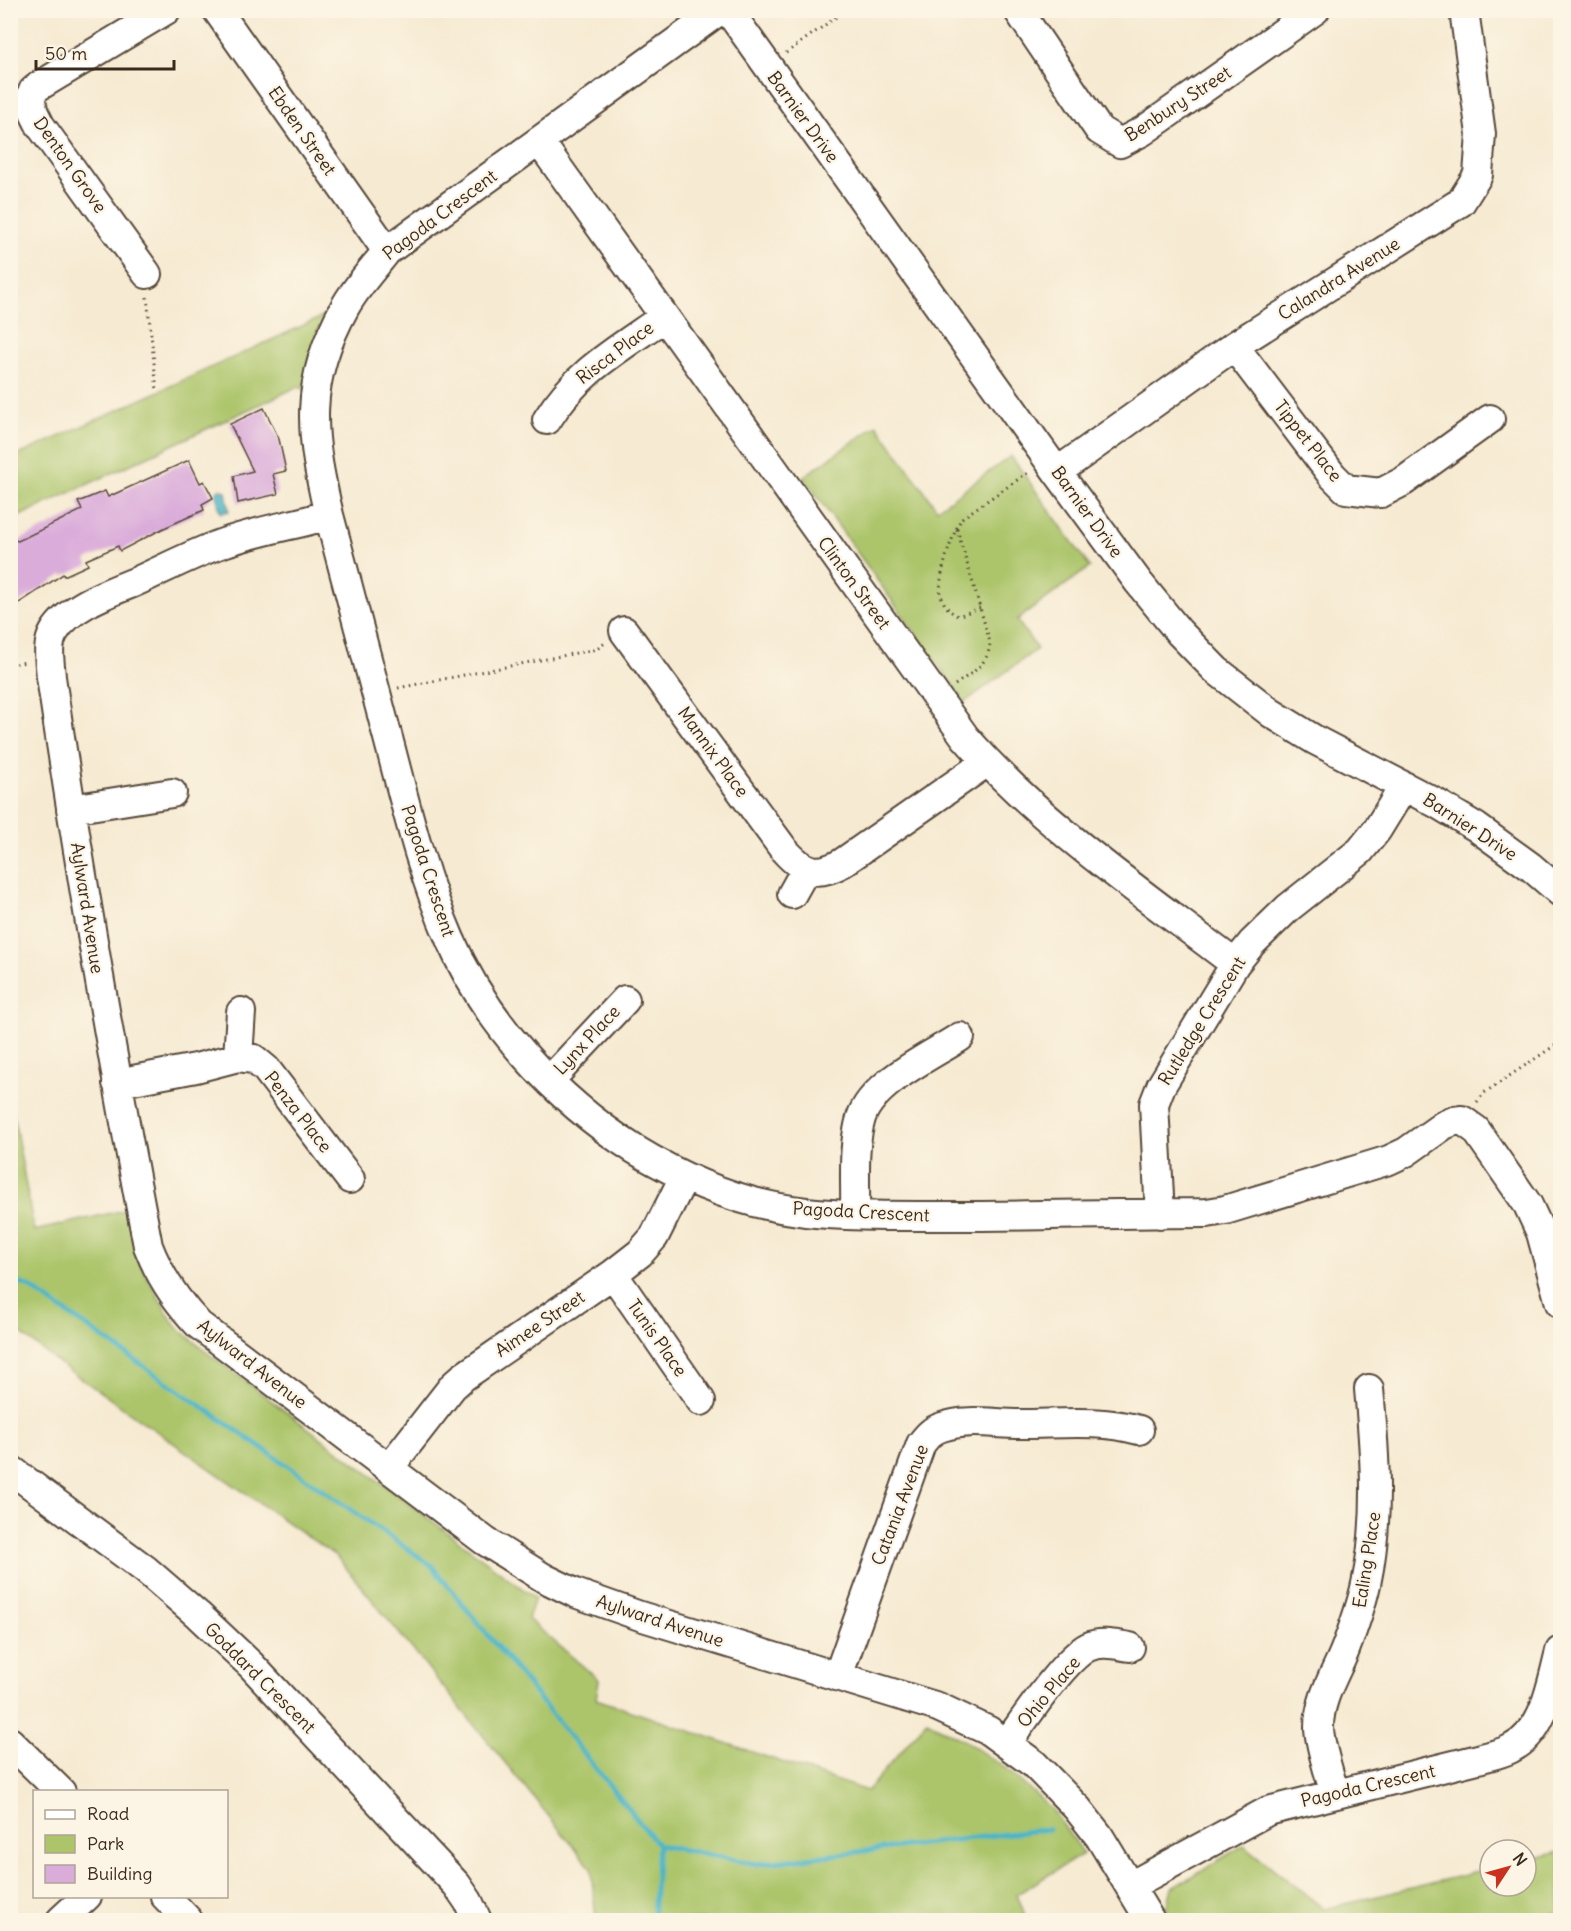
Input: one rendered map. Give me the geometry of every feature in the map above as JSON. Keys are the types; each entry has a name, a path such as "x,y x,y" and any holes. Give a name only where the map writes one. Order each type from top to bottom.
{"street":[{"name":"Denton Grove","path":"147,274 40,125 30,98 39,86 166,10"},
{"name":"Ebden Street","path":"217,10 387,252"},
{"name":"Pagoda Crescent","path":"720,10 387,252 346,306 320,360 313,403 319,474 418,854 466,973 498,1022 515,1043 574,1104 602,1127 647,1157 684,1177 750,1201 805,1212 974,1217 1207,1213 1226,1210 1389,1160 1406,1152 1444,1125 1462,1120"},
{"name":"Barnier Drive","path":"728,10 1057,472 1158,608 1216,670 1293,728 1404,786 1476,827 1560,892"},
{"name":"Benbury Street","path":"1018,10 1099,129 1120,143 1143,131 1315,10"},
{"name":"Calandra Avenue","path":"1057,472 1234,346 1461,202 1478,175 1481,134 1464,10"},
{"name":"Clinton Street","path":"539,141 964,737 1036,809 1073,840 1235,964"},
{"name":"Risca Place","path":"547,420 579,378 664,317"},
{"name":"Tippet Place","path":"1234,346 1332,475 1346,489 1381,493 1404,481 1490,419"},
{"name":"Aylward Avenue","path":"329,515 225,543 190,556 73,613 52,637 49,658 71,809 117,1083 148,1246 156,1267 169,1290 199,1325 501,1552 526,1568 575,1593 640,1616 938,1707 988,1731 1007,1743 1034,1764 1077,1808 1099,1836 1150,1920"},
{"name":"Mannix Place","path":"624,631 785,850 806,869"},
{"path":"792,894 806,869 824,871 842,863 987,762"},
{"name":"Rutledge Crescent","path":"1160,1214 1154,1104 1172,1066 1235,964 1258,937 1288,908 1360,851 1377,830 1404,786"},
{"path":"71,809 172,793"},
{"name":"Lynx Place","path":"550,1080 625,1000"},
{"path":"117,1083 195,1068 237,1057 241,1012"},
{"path":"855,1215 857,1135 862,1116 870,1101 886,1084 960,1037"},
{"name":"Penza Place","path":"237,1057 254,1059 266,1069 350,1179"},
{"path":"1462,1120 1476,1130 1528,1205 1540,1233 1560,1303"},
{"name":"Aimee Street","path":"388,1468 453,1386 463,1377 640,1254 654,1237 684,1177"},
{"name":"Tunis Place","path":"613,1274 701,1401"},
{"name":"Ealing Place","path":"1335,1794 1319,1729 1326,1689 1345,1650 1357,1617 1372,1552 1376,1518 1376,1478 1369,1389"},
{"name":"Catania Avenue","path":"838,1676 921,1444 930,1432 955,1423 980,1421 1017,1424 1118,1424 1139,1430"},
{"name":"Goddard Crescent","path":"10,1469 146,1570 251,1665 457,1885 477,1920"},
{"name":"Ohio Place","path":"1007,1743 1057,1677 1076,1656 1089,1647 1103,1644 1130,1647"},
{"name":"Pagoda Crescent","path":"1130,1886 1268,1811 1510,1749 1524,1740 1535,1726 1546,1704 1560,1651"},
{"path":"10,1742 60,1790"},
{"path":"61,1920 85,1898"},
{"path":"167,1898 188,1920"}],"path":[{"path":"767,67 846,10"},
{"path":"147,274 148,307 157,391"},
{"path":"980,608 958,616 947,607 940,593 941,581 957,527 962,518 1029,472"},
{"path":"951,687 985,661 990,653 990,642 957,527"},
{"path":"376,692 597,649 624,631"},
{"path":"1462,1120 1484,1093 1560,1042"}],"green space":[{"path":"346,306 315,391 297,387 11,520 10,459"},
{"path":"877,425 937,509 1011,456 1090,567 1017,620 1037,649 965,702 803,477"},
{"path":"10,1096 34,1231 125,1210 144,1272 174,1324 205,1351 535,1598 528,1619 599,1680 596,1699 867,1791 927,1721 965,1741 1005,1768 1052,1809 1083,1854 1017,1894 1026,1918 1023,1920 596,1920 591,1868 337,1557 60,1364 11,1326"},
{"path":"1244,1845 1324,1909 1478,1872 1478,1898 1538,1898 1538,1857 1560,1852 1560,1914 1541,1915 1536,1920 1172,1920 1166,1910 1172,1888"}],"water":[{"path":"219,489 226,491 229,511 222,513 216,493"}],"building":[{"path":"264,408 279,439 286,471 273,474 278,494 238,503 234,476 253,471 230,424"},
{"path":"189,460 200,483 204,481 213,498 202,504 204,510 120,551 118,546 86,560 88,565 64,576 63,574 10,609 10,539 18,541 82,510 78,502 105,491 108,497"}],"waterway":[{"path":"10,1280 28,1286 431,1565 658,1845 757,1864 1048,1829"},
{"path":"653,1920 658,1845"}]}
